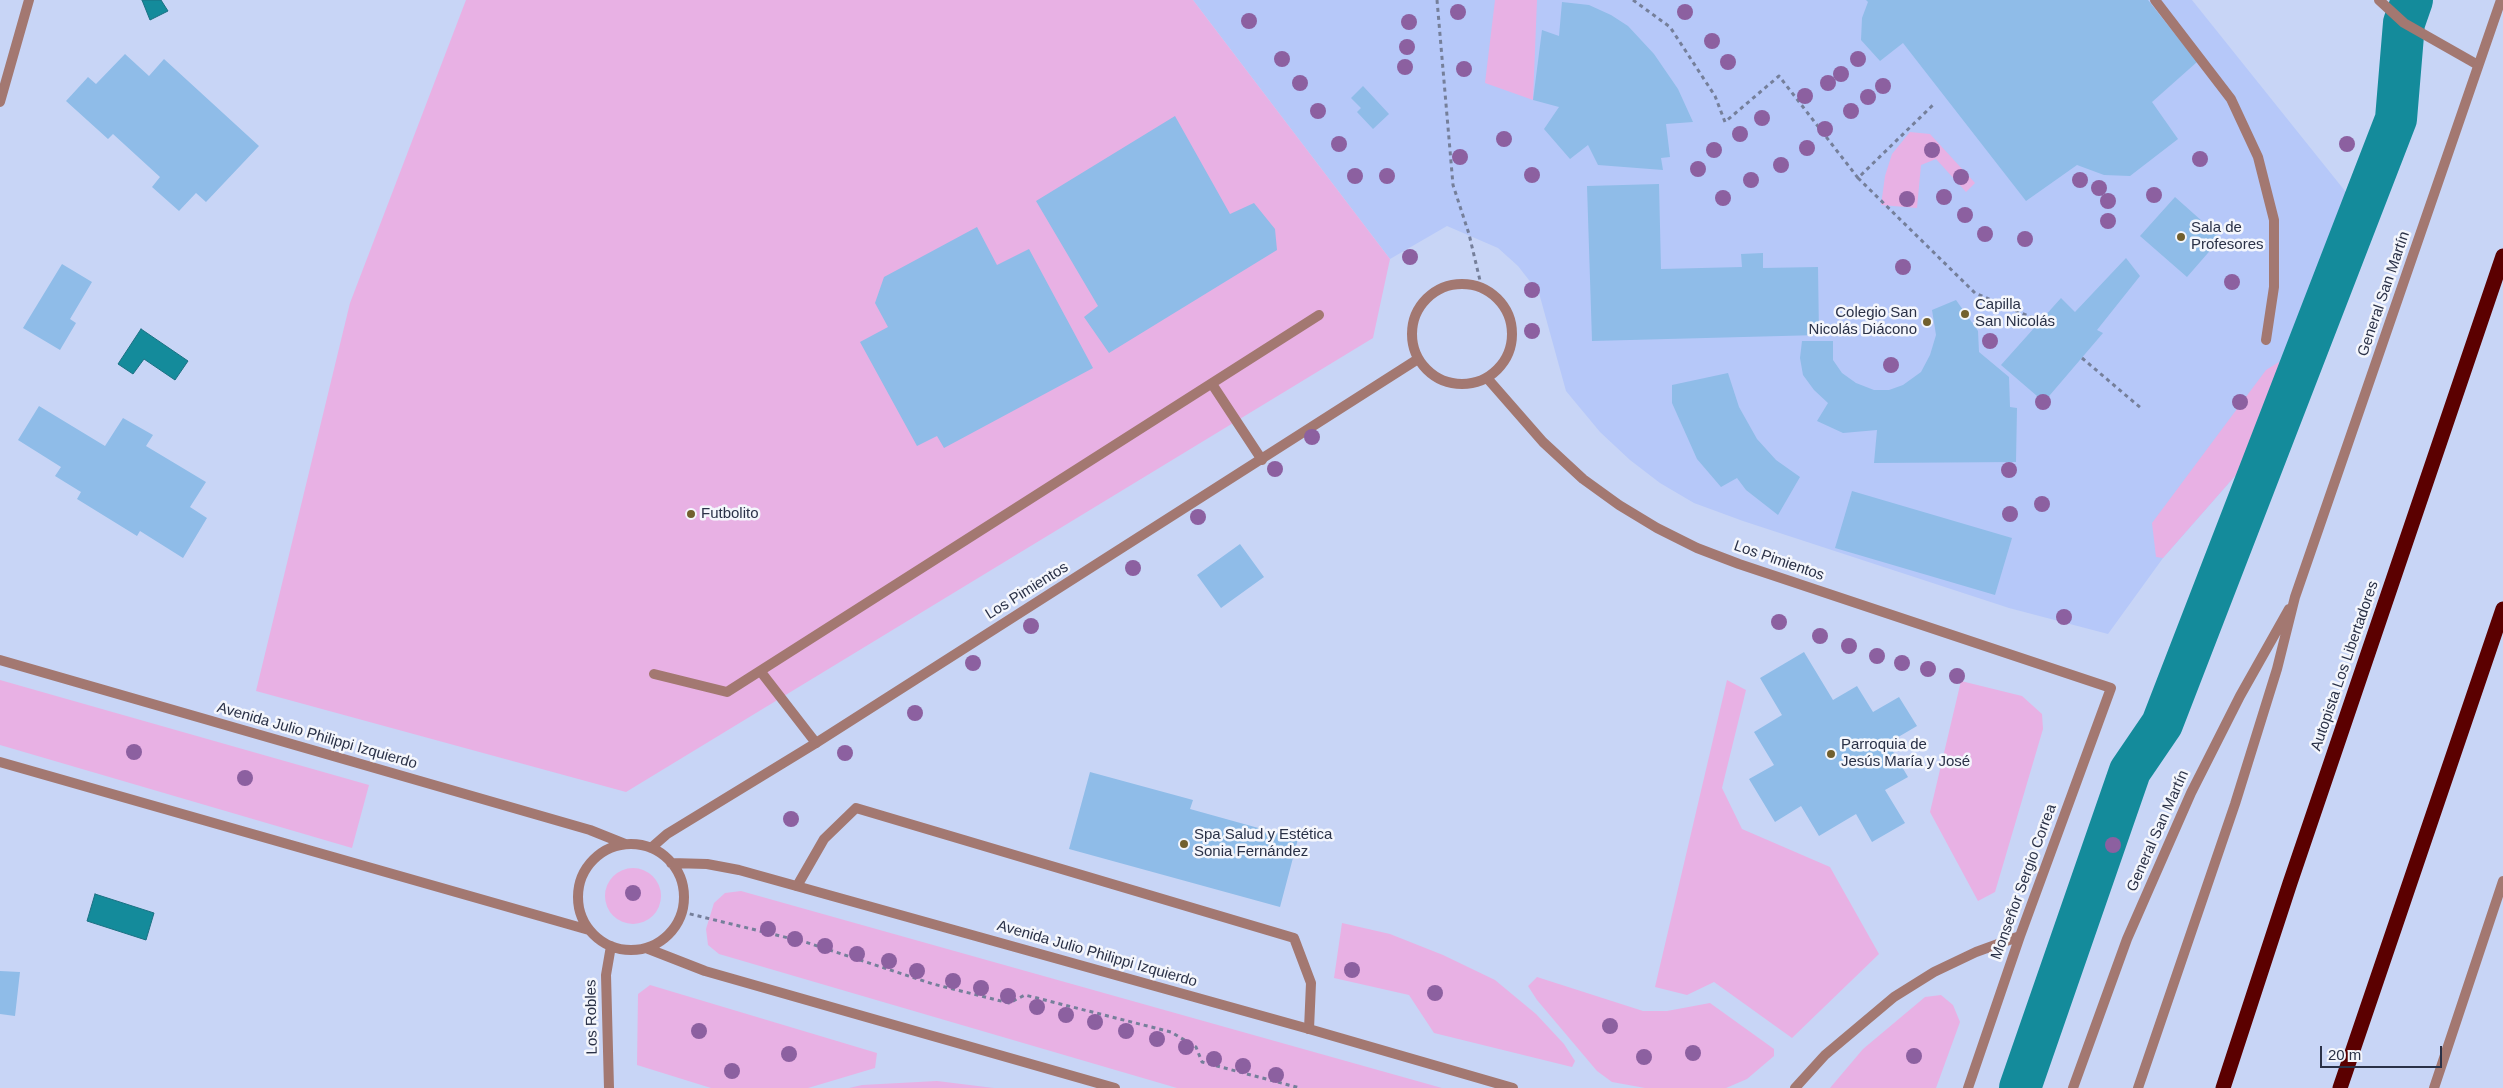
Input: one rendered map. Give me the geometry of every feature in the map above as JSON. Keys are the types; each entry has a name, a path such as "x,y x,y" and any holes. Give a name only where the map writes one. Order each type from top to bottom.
{"highway":[{"name":"Autopista Los Libertadores","path":"2223,1088 2290,883 2503,256"},
{"path":"2340,1088 2503,609"}],"street":[{"path":"0,102 29,0"},
{"path":"2155,0 2231,99 2258,157 2274,220 2274,287 2266,340"},
{"path":"2379,0 2404,23 2478,65"},
{"name":"General San Martín","path":"2138,1088 2235,804 2277,669 2295,598 2501,0"},
{"path":"1465,284 1482,289 1495,297 1505,309 1512,332 1508,355 1499,368 1487,378 1472,383 1456,384 1441,380 1427,371 1418,359 1412,342 1412,324 1419,308 1431,294 1447,286 1465,284"},
{"path":"654,674 727,692 1319,315"},
{"name":"Los Pimientos","path":"651,848 667,834 816,743 1418,359"},
{"name":"Los Pimientos","path":"1487,378 1543,442 1583,479 1619,505 1657,528 1697,548 1739,564 2111,688"},
{"path":"1212,384 1262,460"},
{"name":"General San Martín","path":"2073,1088 2128,939 2186,802 2240,696 2295,598"},
{"name":"Avenida Julio Philippi Izquierdo","path":"0,660 590,830 625,844"},
{"path":"761,672 816,743"},
{"name":"Monseñor Sergio Correa","path":"1968,1088 2020,936 2111,688"},
{"path":"0,762 589,930"},
{"path":"797,886 824,839 856,808 1294,938 1311,982 1309,1029"},
{"path":"625,844 651,848 671,862 683,886 682,912 669,934 646,948 634,950 611,946 589,930 579,907 578,895 582,876 592,861 602,853 625,844"},
{"name":"Avenida Julio Philippi Izquierdo","path":"671,862 707,864 739,870 1513,1088"},
{"path":"2434,1088 2503,881"},
{"path":"1795,1088 1832,1049 1894,997 1934,972 1976,952 2020,936"},
{"name":"Los Robles","path":"609,1088 606,990 611,946"},
{"path":"646,948 705,971 1115,1088"}],"path":[{"path":"1437,0 1453,185 1469,234 1482,289"},
{"path":"1633,0 1670,27 1715,96 1725,122 1779,76 1858,178 1975,293 2040,321"},
{"path":"1858,178 1935,103"},
{"path":"2082,358 2142,409"},
{"path":"682,912 805,942 934,984 1009,1003 1024,995 1170,1032 1196,1047 1202,1062 1300,1088"}],"shaded area":[{"path":"142,0 161,0 168,11 150,20"},
{"name":"Futbolito","path":"466,0 1193,0 1390,259 1373,338 626,792 256,691 350,303"},
{"name":"Colegio San Nicolás Diácono","path":"1193,0 2192,0 2349,196 2297,351 2242,468 2163,558 2108,634 2009,608 1743,521 1694,503 1660,483 1630,460 1600,432 1566,391 1539,293 1518,266 1498,248 1447,226 1390,259"},
{"path":"1495,0 1537,0 1533,100 1485,83"},
{"path":"1910,132 1930,134 1975,183 1966,192 1936,159 1921,165 1917,208 1881,205 1885,176 1892,154"},
{"path":"141,329 188,361 175,380 144,359 133,374 118,364"},
{"path":"2297,351 2242,468 2163,558 2156,557 2152,523 2266,370"},
{"path":"0,680 369,785 352,848 0,745"},
{"path":"1727,680 1746,690 1722,788 1742,829 1830,867 1879,954 1792,1038 1714,982 1687,995 1655,987"},
{"path":"1961,681 2022,696 2042,714 2043,729 1995,892 1978,901 1930,812"},
{"path":"633,868 644,870 653,876 659,885 661,896 659,907 653,916 644,922 633,924 622,922 613,916 607,907 605,896 607,885 613,876 622,870"},
{"path":"741,891 1442,1088 1177,1088 719,954 708,945 706,929 714,903 725,893"},
{"path":"95,894 154,913 146,940 87,921"},
{"path":"1342,923 1390,934 1443,955 1495,980 1536,1014 1564,1044 1575,1061 1572,1067 1434,1033 1409,995 1334,978"},
{"path":"1537,977 1643,1011 1667,1011 1710,1003 1774,1049 1774,1056 1747,1079 1726,1088 1645,1088 1612,1082 1597,1071 1537,1000 1528,986"},
{"path":"650,985 877,1053 875,1068 808,1088 711,1088 637,1065 638,994"},
{"path":"1941,995 1953,1005 1960,1022 1936,1088 1830,1088 1863,1049 1925,997"},
{"path":"937,1081 994,1088 849,1088 862,1085"}],"building":[{"path":"1866,0 2148,0 2197,62 2152,102 2178,139 2130,176 2104,175 2077,165 2026,201 1903,43 1880,61 1861,40 1862,18 1868,2"},
{"path":"1562,2 1589,5 1611,15 1628,26 1654,54 1678,89 1693,122 1666,124 1670,157 1661,158 1663,170 1598,165 1588,145 1570,159 1544,129 1559,107 1533,100 1542,30 1559,36"},
{"path":"125,54 149,76 164,59 259,146 206,202 196,193 179,211 152,187 160,177 113,134 108,139 66,101 88,77 96,84"},
{"path":"1363,86 1389,114 1373,129 1357,112 1361,108 1351,98"},
{"path":"1175,116 1230,214 1254,203 1275,229 1277,250 1109,353 1084,317 1098,306 1036,201"},
{"path":"1659,184 1661,269 1742,267 1741,254 1763,253 1763,268 1818,267 1819,335 1592,341 1587,186"},
{"name":"Sala de Profesores","path":"2175,197 2221,238 2187,277 2140,236"},
{"path":"977,227 997,265 1029,249 1093,368 944,448 937,436 917,446 860,342 888,327 875,303 884,277"},
{"path":"2126,258 2140,276 2097,330 2103,333 2044,402 2001,365 2061,298 2075,312"},
{"path":"62,264 92,282 70,319 76,323 60,350 23,328"},
{"path":"1956,300 1978,331 1979,352 2009,377 2010,407 2017,408 2016,462 1874,463 1877,430 1843,433 1817,421 1828,403 1814,390 1803,375 1800,358 1802,341 1833,341 1833,360 1842,373 1856,383 1874,390 1889,390 1903,385 1921,372 1930,355 1936,335 1932,310"},
{"path":"1728,373 1739,407 1757,439 1776,460 1800,477 1778,515 1746,490 1737,478 1721,487 1697,459 1672,403 1672,385"},
{"path":"39,406 105,446 123,418 153,435 146,446 206,482 190,507 207,518 183,558 140,531 137,536 77,499 81,492 55,476 61,467 18,440"},
{"path":"1852,491 2012,538 1995,595 1835,548"},
{"path":"1240,544 1264,577 1221,608 1197,575"},
{"name":"Parroquia de Jesús María y José","path":"1804,652 1833,700 1857,686 1873,712 1899,697 1917,726 1888,743 1908,777 1885,790 1905,823 1872,842 1856,814 1819,836 1801,806 1775,822 1749,779 1774,765 1754,732 1782,715 1760,678"},
{"name":"Spa Salud y Estética Sonia Fernández","path":"1090,772 1193,800 1190,809 1298,839 1280,907 1069,849"},
{"path":"0,971 20,972 15,1016 0,1014"}],"waterway":[{"path":"2020,1088 2130,771 2162,724 2396,119 2404,23 2412,0"}],"place":[{"name":"Sala de Profesores","path":"2181,237"},
{"name":"Capilla San Nicolás","path":"1965,314"},
{"name":"Colegio San Nicolás Diácono","path":"1927,322"},
{"name":"Futbolito","path":"691,514"},
{"name":"Parroquia de Jesús María y José","path":"1831,754"},
{"name":"Spa Salud y Estética Sonia Fernández","path":"1184,844"}]}
